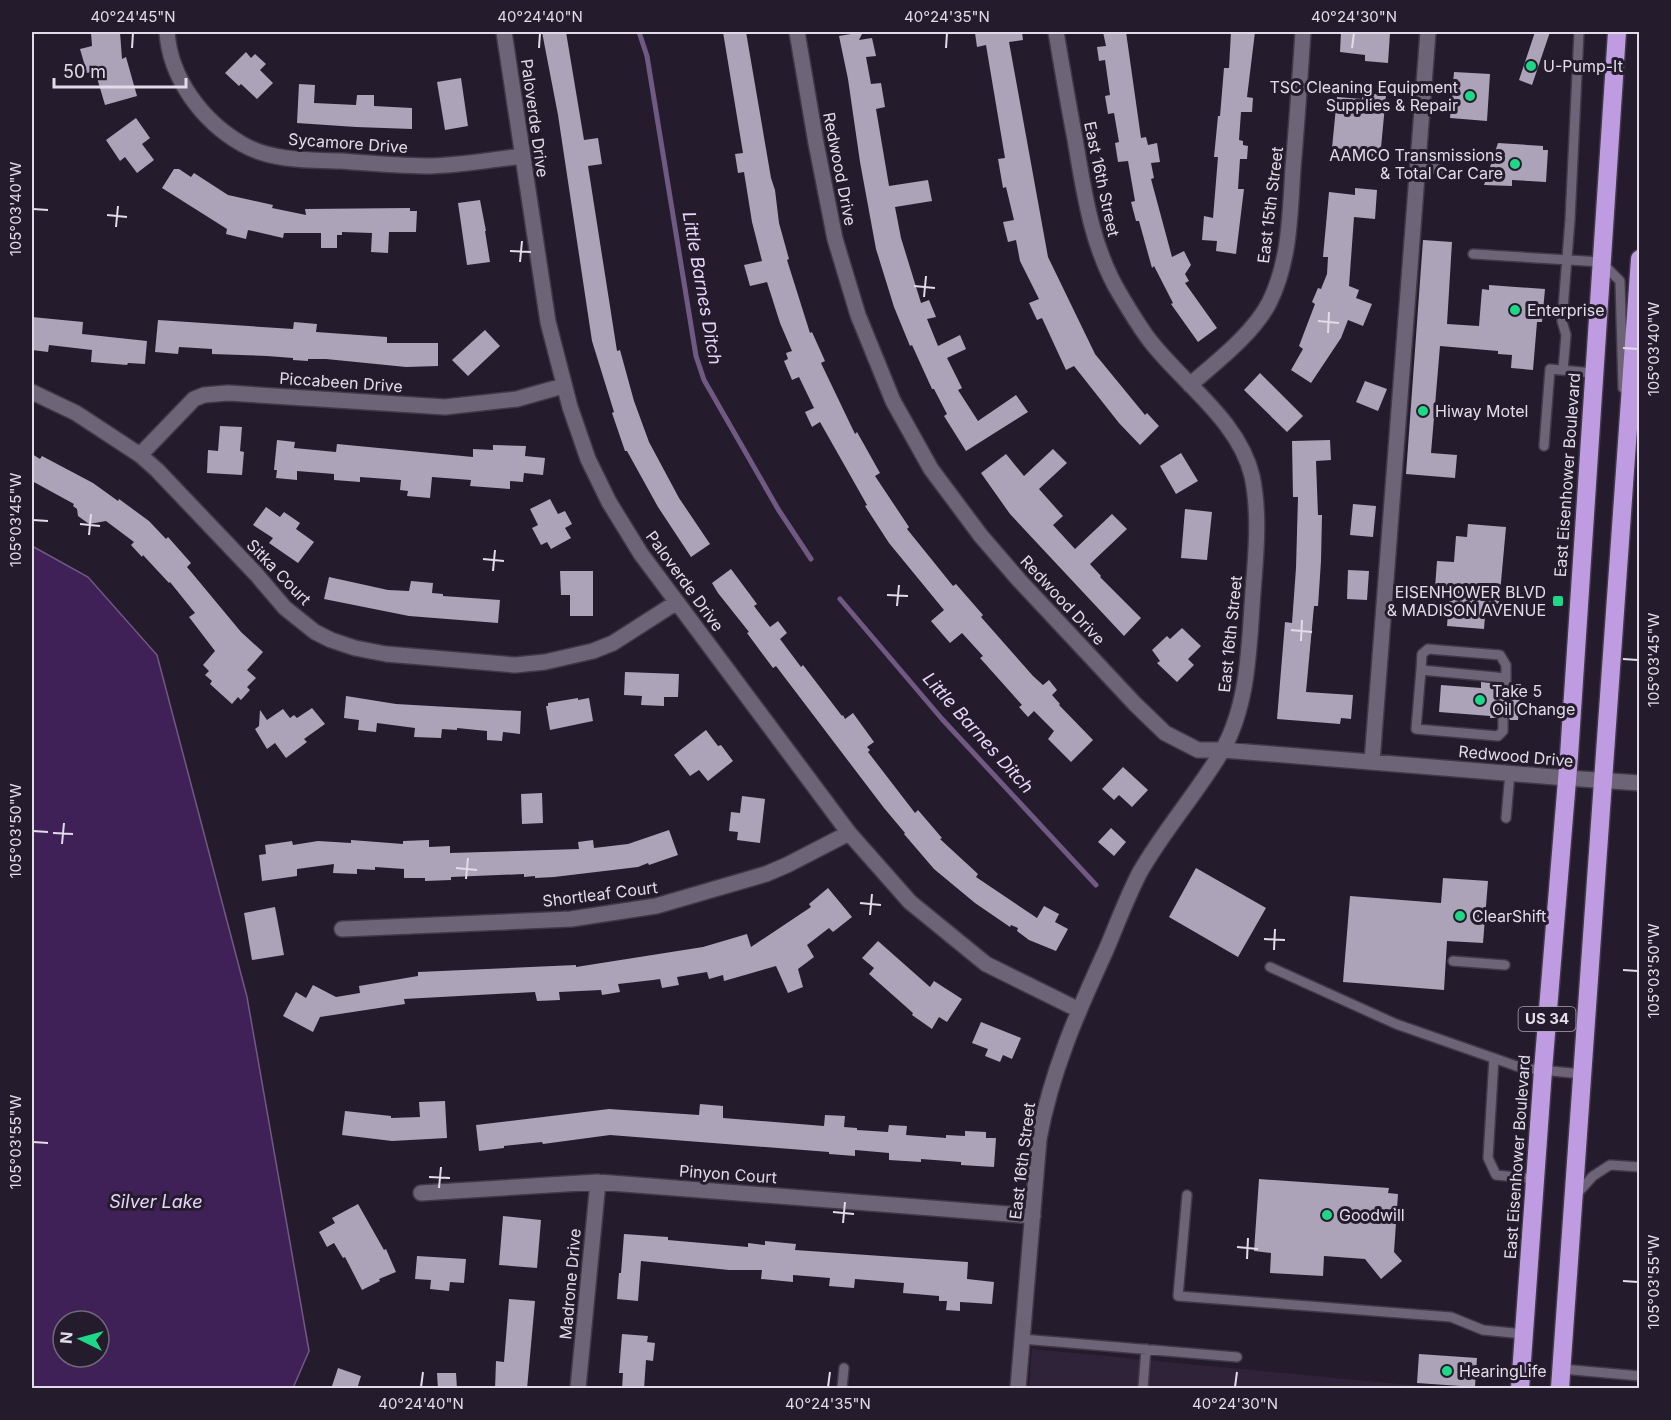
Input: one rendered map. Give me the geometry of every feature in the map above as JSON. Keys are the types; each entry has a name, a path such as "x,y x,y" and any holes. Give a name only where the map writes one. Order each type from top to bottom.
{"highway":[{"name":"East Eisenhower Boulevard","path":"1520,1389 1567,778 1617,32"},
{"name":"US 34","path":"1560,1389 1640,260"}],"street":[{"name":"Sycamore Drive","path":"167,32 168,44 178,74 194,103 243,145 261,152 306,160 431,166 475,163 522,156"},
{"name":"Paloverde Drive","path":"504,32 548,322 563,386 588,459 609,502 641,554 849,833 910,902 986,964 1078,1010"},
{"name":"Redwood Drive","path":"797,32 816,143 836,239 858,315 893,401 931,469 981,536 1019,580 1165,733 1198,750 1223,750 1640,783"},
{"name":"East 16th Street","path":"1018,1389 1045,1105 1078,1010 1140,872 1223,750 1242,699 1248,658 1256,549 1252,478 1243,453 1227,427 1150,341 1119,293 1096,243 1082,186 1056,32"},
{"name":"East 15th Street","path":"1190,385 1226,353 1269,304 1286,254 1303,32"},
{"path":"1372,762 1428,32"},
{"name":"Piccabeen Drive","path":"140,455 184,408 204,394 228,393 445,407 517,399 563,386"},
{"name":"Sitka Court","path":"32,392 76,413 140,455 174,487 285,608 315,632 355,648 386,654 516,665 545,662 593,651 614,643 677,602"},
{"name":"Shortleaf Court","path":"342,929 571,918 656,906 766,873 787,865 849,833"},
{"name":"Pinyon Court","path":"421,1193 598,1182 1033,1216"},
{"name":"Madrone Drive","path":"578,1389 598,1182"}],"lane":[{"path":"1563,370 1566,335 1562,321 1568,260 1579,32"},
{"path":"1417,168 1439,169"},
{"path":"1473,254 1601,262 1620,281 1625,455"},
{"path":"1544,446 1550,369 1593,373"},
{"path":"1421,670 1506,680 1506,665 1500,655 1428,649 1422,654 1416,729 1498,736 1503,731 1503,719"},
{"path":"1506,819 1510,773"},
{"path":"1454,961 1505,965"},
{"path":"1270,967 1396,1024 1522,1068 1582,1074"},
{"path":"1494,1058 1488,1158 1496,1175 1535,1179"},
{"path":"1574,1197 1593,1176 1610,1165 1640,1167"},
{"path":"1188,1195 1178,1296 1451,1317 1483,1330 1524,1334"},
{"path":"1022,1339 1238,1357"},
{"path":"1143,1389 1146,1349"},
{"path":"843,1389 844,1368"},
{"path":"1562,1369 1640,1376"}],"shaded area":[{"path":"1032,1349 1441,1388 1029,1388"}],"water":[{"name":"Silver Lake","path":"32,546 88,577 157,655 247,997 309,1351 293,1388 32,1388"}],"building":[{"path":"91,32 120,32 122,59 126,57 137,96 105,105 95,71 87,73 80,49 92,46"},
{"path":"542,32 566,32 584,140 598,138 602,164 588,166 617,351 620,350 634,401 649,442 679,498 710,544 691,557 625,451 612,413 614,412 592,341 558,115"},
{"path":"723,32 746,32 779,223 789,259 787,260 810,333 812,332 825,361 821,363 855,434 857,432 880,473 875,476 909,527 907,529 953,586 956,584 983,615 981,617 1033,676 1043,685 1049,680 1057,690 1052,695 1059,705 1093,740 1071,762 1048,739 1054,731 1034,711 1028,717 1019,707 1022,705 980,658 983,656 962,633 950,643 931,621 944,610 889,543 865,506 867,505 820,422 812,427 805,412 814,408 799,377 792,380 784,361 788,359 786,353 792,351 767,282 750,286 744,265 762,261 752,222 744,172 738,173 735,154 743,153"},
{"path":"863,32 859,40 872,38 876,56 866,57 871,84 881,83 885,107 876,109 889,186 928,180 932,201 895,207 901,238 921,303 929,300 936,317 927,319 938,346 960,335 966,349 947,358 962,388 958,390 978,421 1016,395 1028,412 966,451 944,416 947,414 932,389 912,345 910,346 894,307 876,249 839,36"},
{"path":"1022,32 1023,40 1009,42 1048,257 1095,354 1145,415 1147,413 1159,426 1140,445 1119,423 1074,366 1066,370 1042,318 1037,320 1029,303 1039,299 1020,261 1016,240 1008,242 1003,222 1014,220 1006,187 1003,188 998,159 1005,158 986,45 977,47 975,33"},
{"path":"1103,32 1126,32 1141,138 1146,137 1148,145 1157,143 1160,162 1151,163 1154,178 1151,179 1172,257 1184,251 1191,265 1185,274 1189,281 1185,283 1217,328 1198,342 1171,304 1173,303 1154,266 1152,268 1139,221 1136,221 1131,202 1135,201 1128,161 1118,162 1115,143 1119,142 1114,113 1108,114 1105,96 1110,95 1105,60 1099,61 1097,47 1106,46"},
{"path":"1231,32 1255,32 1247,97 1253,98 1252,112 1241,112 1239,140 1243,141 1243,145 1248,146 1247,159 1240,159 1238,189 1244,189 1236,254 1216,251 1217,241 1202,240 1204,216 1213,218 1218,157 1214,157 1224,68 1229,68"},
{"path":"1341,32 1390,33 1388,63 1365,61 1365,55 1340,52"},
{"name":"U-Pump-It","path":"1535,32 1550,32 1532,85 1519,80"},
{"path":"246,52 251,58 255,54 266,64 260,70 273,83 257,99 225,73"},
{"name":"TSC Cleaning Equipment Supplies & Repair","path":"1454,72 1490,74 1487,121 1450,118"},
{"path":"461,78 468,126 445,130 437,82"},
{"path":"299,84 315,85 314,103 356,105 357,95 374,95 374,106 412,108 412,129 297,123"},
{"path":"1363,93 1386,95 1380,158 1357,156 1358,150 1332,148 1337,97 1362,99"},
{"path":"136,118 150,138 142,144 154,160 137,173 125,157 120,161 106,140"},
{"name":"AAMCO Transmissions & Total Car Care","path":"1498,143 1543,146 1543,150 1548,150 1546,182 1512,180 1512,186 1484,185"},
{"path":"174,169 179,169 191,177 194,173 228,195 306,215 305,209 410,208 410,211 417,211 416,232 389,232 388,253 371,252 372,233 342,232 342,235 337,235 337,248 321,248 321,233 284,233 283,238 248,230 246,239 226,234 227,229 162,188"},
{"path":"1355,188 1377,190 1375,219 1354,217 1349,286 1359,290 1356,298 1372,304 1363,326 1348,320 1341,338 1311,383 1291,370 1303,349 1299,346 1315,304 1312,302 1327,274 1328,257 1323,257 1329,192 1355,195"},
{"path":"480,200 490,262 467,265 458,203"},
{"path":"1423,240 1452,242 1447,324 1479,326 1482,289 1489,290 1489,285 1545,289 1542,322 1537,322 1533,370 1511,368 1512,355 1498,354 1498,351 1440,346 1431,453 1457,455 1455,478 1406,474"},
{"path":"32,317 83,322 82,334 147,341 145,364 91,362 92,350 49,345 48,352 32,350"},
{"path":"158,320 293,329 294,322 317,324 316,332 387,337 387,343 438,343 438,366 406,367 326,359 293,360 293,358 267,356 212,354 212,349 179,347 178,354 155,352"},
{"path":"485,330 500,346 468,376 452,360"},
{"path":"1260,373 1303,416 1287,432 1244,390"},
{"path":"1365,381 1387,389 1378,411 1356,402"},
{"path":"220,426 242,427 240,451 244,452 242,475 207,473 208,450 218,451"},
{"path":"277,440 295,442 294,448 336,452 337,444 473,457 473,449 493,450 493,445 526,446 525,456 545,458 543,475 524,473 523,482 510,481 510,489 470,486 471,480 432,477 430,498 407,496 408,491 400,490 401,480 360,477 360,482 334,480 334,474 297,471 297,480 276,478 277,470 274,470"},
{"path":"1330,440 1331,460 1316,461 1318,515 1322,515 1321,561 1318,606 1314,606 1306,692 1353,695 1351,719 1341,718 1340,724 1277,719 1285,622 1292,623 1296,568 1298,497 1293,497 1292,441"},
{"path":"1053,449 1067,463 1039,489 1063,516 1053,525 1075,549 1112,514 1127,529 1090,564 1141,618 1124,636 1010,514 981,473 1006,454 1024,476"},
{"path":"1181,453 1198,481 1176,494 1160,466"},
{"path":"32,454 40,459 42,456 93,483 118,501 119,499 149,521 166,539 168,537 191,563 187,567 241,632 263,652 247,670 256,678 247,687 250,690 241,700 238,697 232,704 210,684 212,681 205,675 209,671 203,665 215,651 189,617 195,613 170,582 131,545 134,542 106,521 89,524 78,516 74,504 32,481"},
{"path":"550,499 558,514 565,511 572,524 565,528 571,538 551,549 547,542 541,545 532,528 538,525 530,509"},
{"path":"1353,504 1376,506 1373,537 1350,535"},
{"path":"266,507 280,517 284,512 300,523 296,529 314,542 298,563 269,543 273,538 253,525"},
{"path":"1185,509 1212,512 1207,560 1181,558"},
{"path":"1468,524 1506,527 1499,604 1486,603 1484,629 1447,626 1450,589 1435,588 1437,561 1454,562 1456,536 1467,537"},
{"path":"731,569 757,604 754,606 770,627 778,621 787,633 780,639 842,716 845,719 853,713 874,742 867,747 870,750 868,752 915,813 918,810 942,838 940,839 978,874 976,877 1037,918 1044,906 1059,914 1055,922 1068,929 1056,951 1029,940 1017,931 1018,928 1011,925 1010,927 975,903 934,869 904,834 776,666 773,668 747,633 749,632 718,593 712,583"},
{"path":"1348,570 1369,571 1367,600 1347,599"},
{"path":"560,571 593,571 593,616 570,616 570,595 561,595"},
{"path":"329,577 388,590 409,591 411,581 433,583 432,593 443,594 443,596 500,600 498,623 409,616 324,599"},
{"path":"1182,628 1201,646 1188,659 1194,665 1177,682 1157,663 1160,661 1152,650 1167,636 1170,639"},
{"path":"625,672 679,674 678,697 664,697 664,706 641,705 642,696 624,695"},
{"name":"Take 5 Oil Change","path":"1481,682 1499,684 1505,690 1513,684 1521,684 1518,720 1510,720 1504,712 1496,718 1490,718 1490,716 1439,712 1441,685 1481,688"},
{"path":"346,696 396,704 521,711 520,734 503,732 502,741 487,740 487,731 457,728 457,730 442,729 441,738 414,737 415,728 377,723 376,732 358,730 359,720 344,718"},
{"path":"578,698 578,700 589,698 593,721 550,730 546,706 548,703"},
{"path":"312,708 325,724 304,739 307,742 286,758 275,743 267,749 255,729 259,726 260,710 267,720 283,709 290,718 294,715 297,718"},
{"path":"706,730 733,761 708,781 699,770 690,776 674,755"},
{"path":"1123,767 1148,790 1132,807 1119,795 1114,800 1102,789"},
{"path":"542,793 543,823 522,824 521,794"},
{"path":"742,796 765,799 760,843 737,840 738,832 729,831 731,812 740,813"},
{"path":"1111,828 1126,842 1114,856 1098,842"},
{"path":"669,830 678,855 638,867 554,877 524,877 524,874 451,877 451,880 425,881 425,878 404,878 404,869 375,867 375,870 357,869 357,874 333,873 334,864 297,869 297,876 262,881 259,855 266,854 265,845 292,841 293,845 318,841 351,843 351,840 403,844 403,841 429,840 429,847 450,846 450,853 579,849 578,842 593,840 594,848 628,844"},
{"path":"1196,868 1266,908 1238,957 1169,917"},
{"path":"1443,878 1488,881 1483,943 1447,941 1444,990 1343,982 1350,896 1441,903"},
{"path":"828,888 852,917 833,932 829,928 807,945 814,957 798,969 803,987 788,993 776,966 724,981 723,975 709,979 707,972 677,977 679,985 662,988 660,979 618,984 620,992 602,995 601,990 559,992 560,1000 537,1001 535,992 404,999 405,1004 320,1017 313,1032 283,1016 296,992 306,998 313,985 336,997 360,993 359,986 418,976 418,972 576,965 576,967 703,947 747,934 751,947 811,907 809,904"},
{"path":"275,907 284,955 252,960 244,913"},
{"path":"878,941 930,987 934,981 962,999 947,1022 939,1017 932,1029 912,1015 913,1013 869,974 874,968 862,958"},
{"path":"981,1022 1021,1038 1012,1059 1003,1055 1000,1062 985,1056 988,1049 972,1043"},
{"path":"445,1101 447,1138 392,1141 342,1135 345,1111 391,1116 391,1118 420,1117 419,1102"},
{"path":"700,1104 723,1106 723,1118 824,1126 825,1115 845,1116 844,1127 857,1128 857,1130 888,1132 889,1125 907,1126 906,1135 946,1138 946,1135 965,1136 965,1131 986,1132 986,1138 996,1138 994,1167 921,1159 921,1162 889,1160 889,1153 855,1150 855,1156 610,1135 543,1144 542,1142 504,1146 504,1148 479,1151 476,1125 609,1109 699,1115"},
{"name":"Goodwill","path":"1259,1179 1389,1188 1388,1193 1398,1194 1394,1252 1402,1261 1381,1279 1365,1259 1324,1256 1323,1276 1270,1273 1271,1253 1254,1251"},
{"path":"358,1204 384,1250 386,1249 396,1272 362,1290 345,1257 343,1258 334,1243 327,1247 319,1232 335,1223 332,1218"},
{"path":"503,1216 541,1220 537,1268 499,1265"},
{"path":"624,1234 748,1247 748,1243 765,1245 765,1241 796,1244 795,1250 968,1262 967,1279 994,1282 992,1304 960,1302 960,1311 946,1310 947,1301 939,1301 939,1296 903,1293 904,1283 855,1279 854,1288 829,1286 830,1278 793,1275 793,1282 761,1279 762,1270 729,1270 641,1261 638,1301 617,1299"},
{"path":"417,1256 466,1259 464,1283 450,1282 449,1291 430,1289 431,1280 415,1279"},
{"path":"509,1299 535,1301 527,1389 495,1389 496,1361 504,1362"},
{"path":"622,1334 648,1336 647,1342 655,1343 653,1361 646,1360 644,1389 622,1389 623,1373 619,1373"},
{"name":"HearingLife","path":"1419,1354 1477,1358 1475,1387 1417,1383"},
{"path":"338,1368 361,1376 357,1389 331,1389"},
{"path":"437,1373 456,1373 457,1389 438,1389"}],"waterway":[{"name":"Little Barnes Ditch","path":"639,32 647,56 696,356 704,380 778,509 811,559"},
{"name":"Little Barnes Ditch","path":"840,599 942,719 1096,885"}],"place":[{"name":"U-Pump-It","path":"1531,66"},
{"name":"TSC Cleaning Equipment Supplies & Repair","path":"1470,96"},
{"name":"AAMCO Transmissions & Total Car Care","path":"1515,164"},
{"name":"Enterprise","path":"1515,310"},
{"name":"Hiway Motel","path":"1423,411"},
{"name":"EISENHOWER BLVD & MADISON AVENUE","path":"1558,601"},
{"name":"Take 5 Oil Change","path":"1480,700"},
{"name":"ClearShift","path":"1460,916"},
{"name":"Goodwill","path":"1327,1215"},
{"name":"HearingLife","path":"1447,1371"}]}
